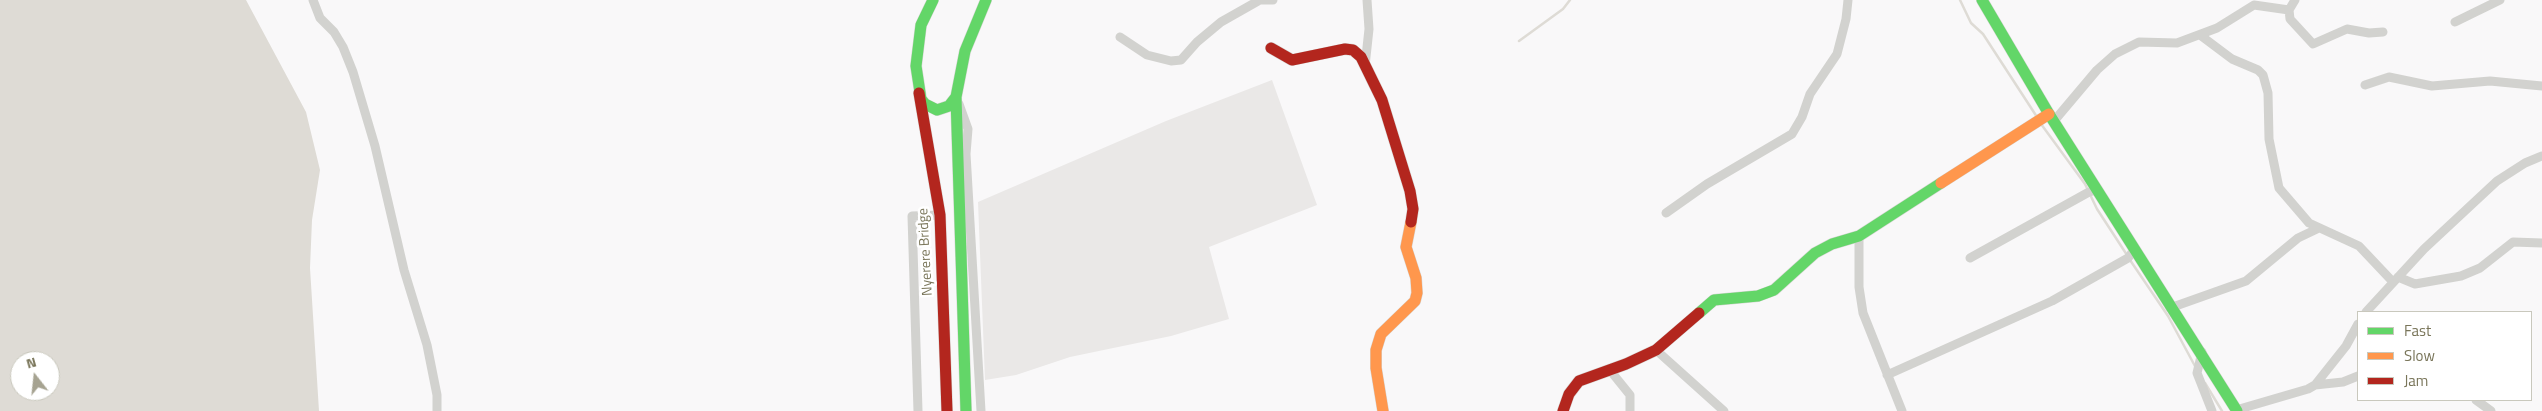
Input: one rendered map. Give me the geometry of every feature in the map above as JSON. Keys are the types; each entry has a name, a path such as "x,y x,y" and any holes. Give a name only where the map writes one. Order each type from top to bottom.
{"street":[{"path":"313,0 320,18 334,32 343,47 353,72 380,165 404,270 427,345 437,391 437,411"},
{"name":"Nyerere Bridge","path":"933,0 921,25 917,45 919,92 940,215 947,411"},
{"path":"966,411 956,146 956,97 965,51 986,0"},
{"path":"1120,37 1147,54 1170,61 1181,60 1197,42 1221,22 1258,0 1273,0"},
{"path":"1365,66 1369,29 1367,0"},
{"path":"1666,213 1707,184 1792,134 1802,117 1810,94 1837,54 1846,19 1848,0"},
{"path":"1982,0 2051,118 2170,308 2202,352 2237,410 2316,385 2343,382 2357,376"},
{"path":"2296,0 2289,10 2291,21 2313,44 2347,29 2368,33 2383,32"},
{"path":"2455,22 2500,0"},
{"path":"1563,411 1569,394 1579,381 1656,350 1714,300 1758,296 1774,290 1815,253 1832,244 1859,236 2051,118 2115,54 2139,42 2148,41 2170,44 2200,35 2217,28 2254,5 2289,10"},
{"path":"2200,35 2232,59 2258,70 2263,75 2268,93 2270,139 2279,188 2305,219 2318,228 2359,246 2396,279 2415,284 2461,276 2480,268 2513,242 2542,243"},
{"path":"1271,48 1292,60 1300,60 1327,51 1353,50 1365,66 1382,100 1410,191 1413,209 1406,247 1416,278 1417,293 1415,301 1381,334 1376,350 1376,368 1383,411"},
{"path":"2365,85 2389,77 2432,86 2490,81 2542,86"},
{"path":"919,92 925,104 937,110 949,106 956,97"},
{"path":"956,97 968,129 966,154 981,411"},
{"path":"2367,311 2424,249 2497,181 2525,163 2542,156"},
{"path":"1970,258 2089,192 2097,190"},
{"path":"918,411 912,216 940,215"},
{"path":"2170,308 2246,281 2298,238 2318,228"},
{"path":"1859,236 1859,287 1863,313 1902,411"},
{"path":"1887,375 2052,301 2128,258 2134,250"},
{"path":"2316,385 2346,346 2357,326"},
{"path":"1656,350 1724,411"},
{"path":"2202,352 2197,373 2212,411"},
{"path":"1609,369 1630,395 1630,411"},
{"path":"2477,401 2491,411"}],"shaded area":[{"path":"0,0 246,0 306,112 320,170 312,220 310,268 319,411 0,411"},
{"path":"1272,80 1317,205 1209,247 1229,319 1171,336 1070,357 1016,375 985,380 978,202 1166,121"}],"waterway":[{"path":"1519,41 1563,9 1570,0"},
{"path":"1960,0 1971,23 1983,34 2037,117"},
{"path":"2041,124 2085,184 2097,209 2127,255"},
{"path":"2130,260 2168,316 2196,368"},
{"path":"2205,383 2222,411"}],"traffic: fast":[{"path":"933,0 921,25 916,66 921,99 925,104 937,110 949,106 956,97 965,51 986,0"},
{"path":"1982,0 2049,114 2237,411"},
{"path":"956,97 966,411"},
{"path":"1699,313 1714,300 1758,296 1774,290 1815,253 1832,244 1859,236 1941,183"}],"traffic: slow":[{"path":"1941,183 2049,114"},
{"path":"1383,411 1376,368 1376,350 1381,334 1415,301 1417,293 1416,278 1406,247 1411,222"}],"traffic: jam":[{"path":"1271,48 1292,60 1345,49 1353,50 1361,57 1382,100 1410,191 1413,209 1411,222"},
{"path":"919,93 940,215 947,411"},
{"path":"1563,411 1569,394 1579,381 1626,364 1656,350 1699,313"}]}
